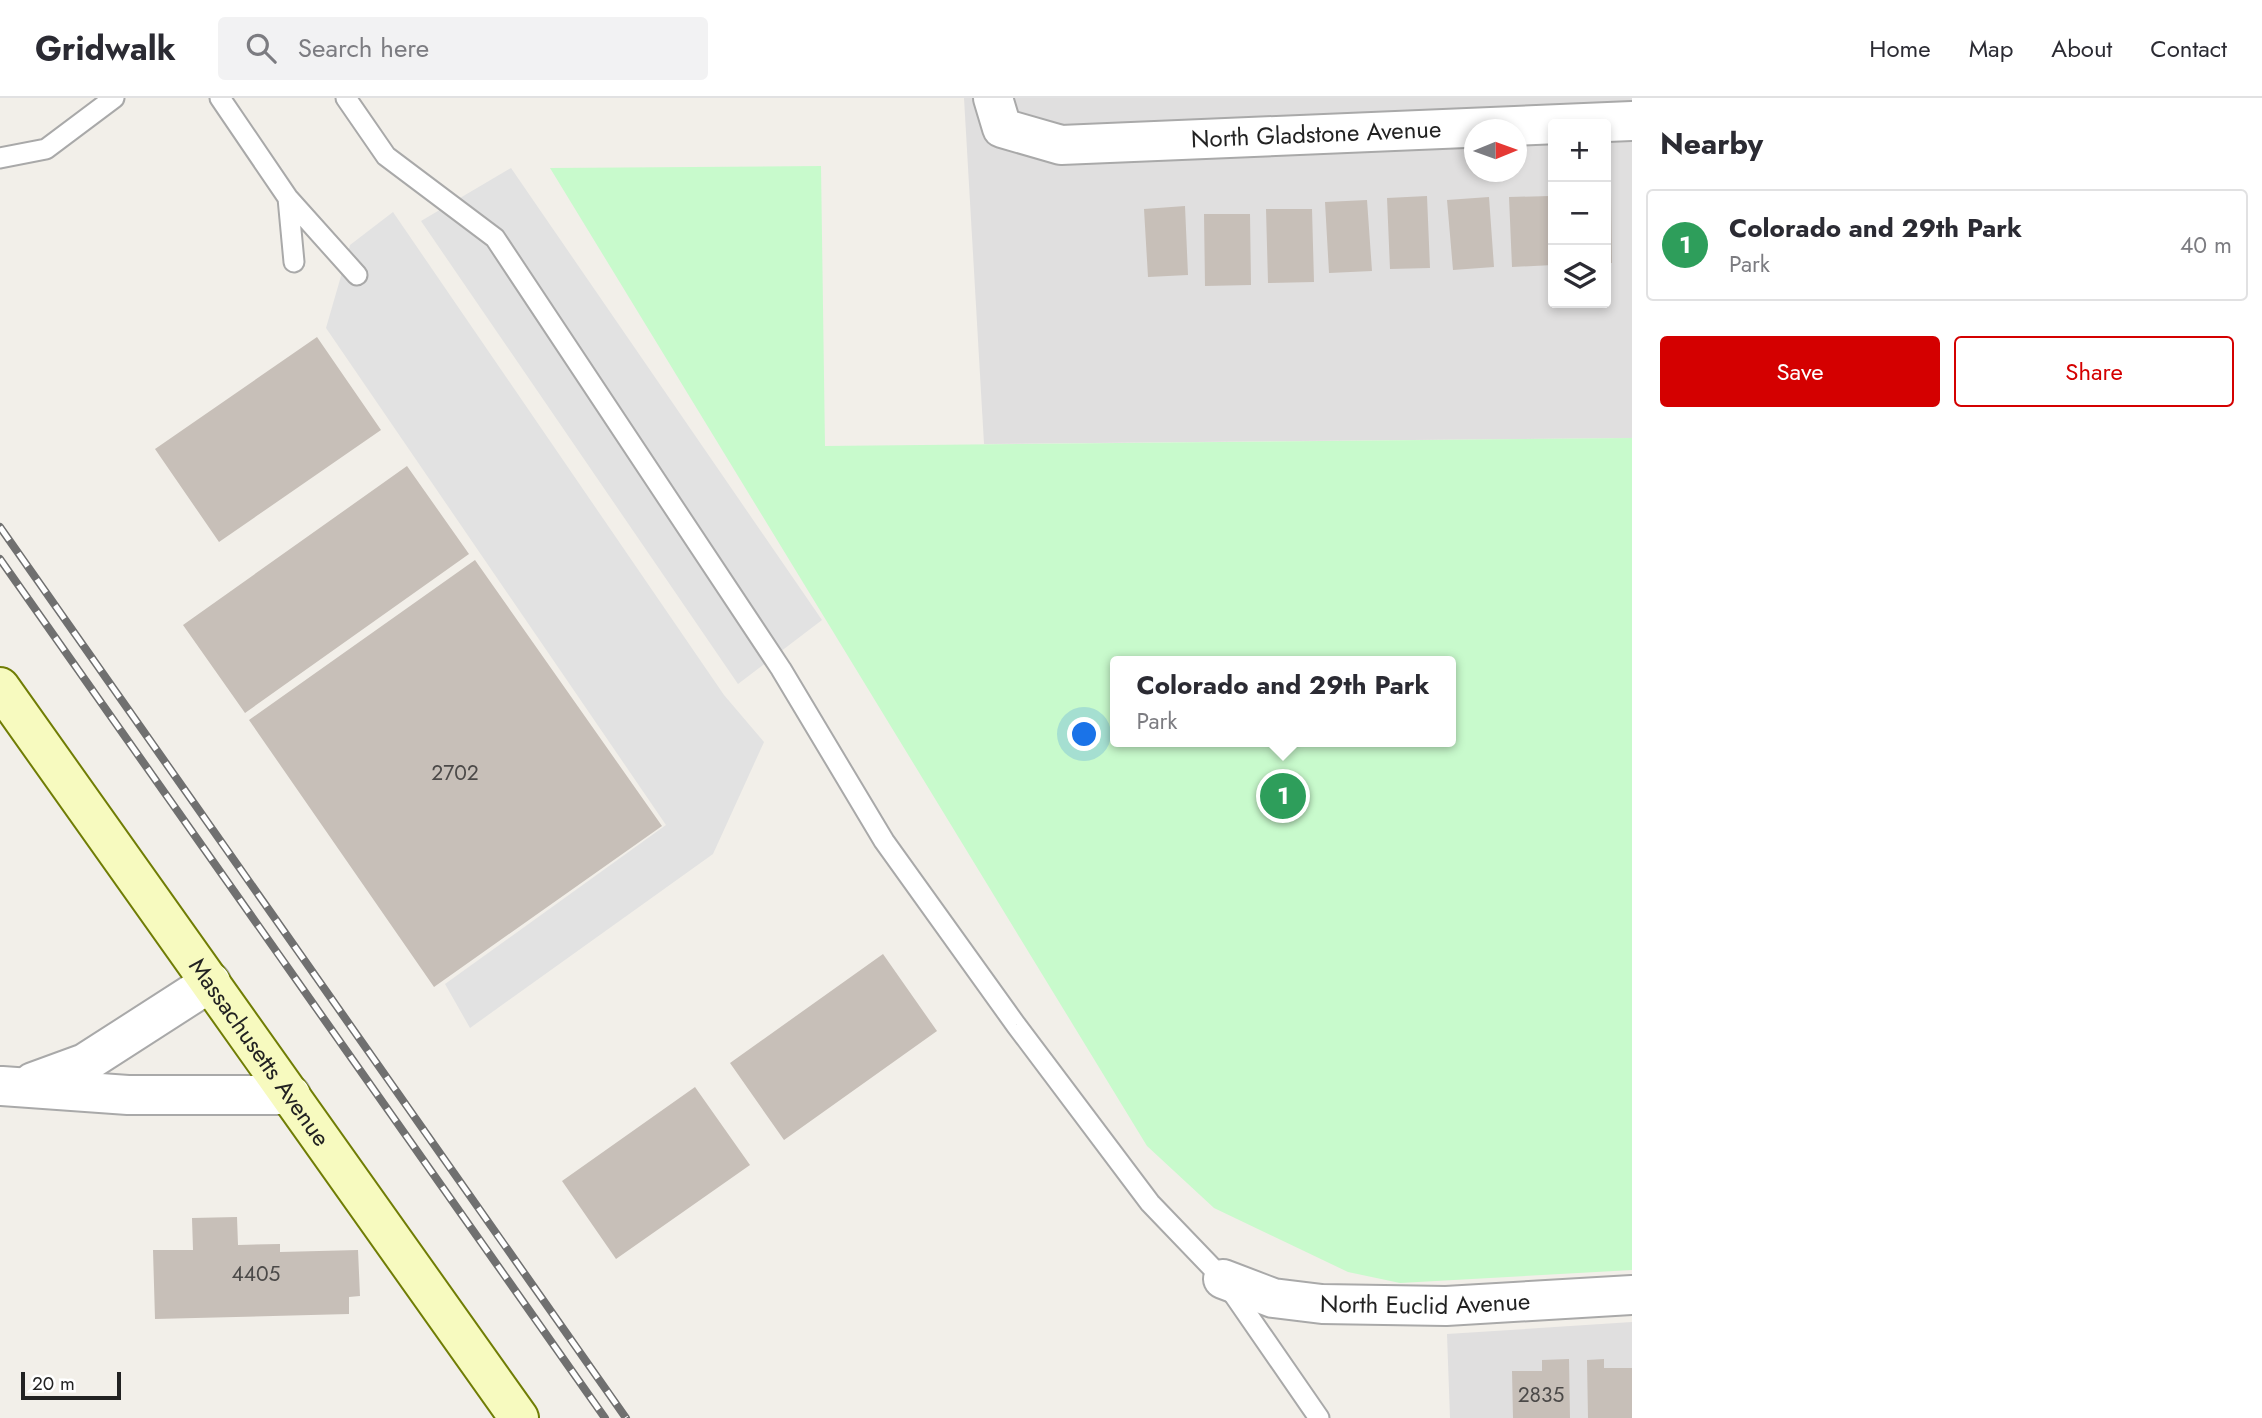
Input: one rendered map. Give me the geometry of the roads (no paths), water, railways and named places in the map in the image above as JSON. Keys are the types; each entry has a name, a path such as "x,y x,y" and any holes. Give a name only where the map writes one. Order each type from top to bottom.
{"main road":[{"name":"Massachusetts Avenue","path":"0,687 519,1418"}],"street":[{"name":"North Gladstone Avenue","path":"998,113 1061,145 1632,121"},
{"path":"1,1086 41,1081 85,1063 212,982"},
{"path":"1,1086 128,1095 290,1095"},
{"name":"North Euclid Avenue","path":"1223,1279 1273,1298 1322,1304 1446,1306 1632,1295"}],"lane":[{"path":"0,158 46,149 114,98"},
{"path":"220,98 288,198 357,275"},
{"path":"346,98 386,156 495,238 781,668 884,841 1016,1025 1150,1203 1223,1279 1319,1418"},
{"path":"288,198 294,262"}],"railway":[{"path":"0,527 626,1418"},
{"path":"0,559 605,1418"}],"place":[{"name":"Colorado and 29th Park","path":"1283,796"}]}
